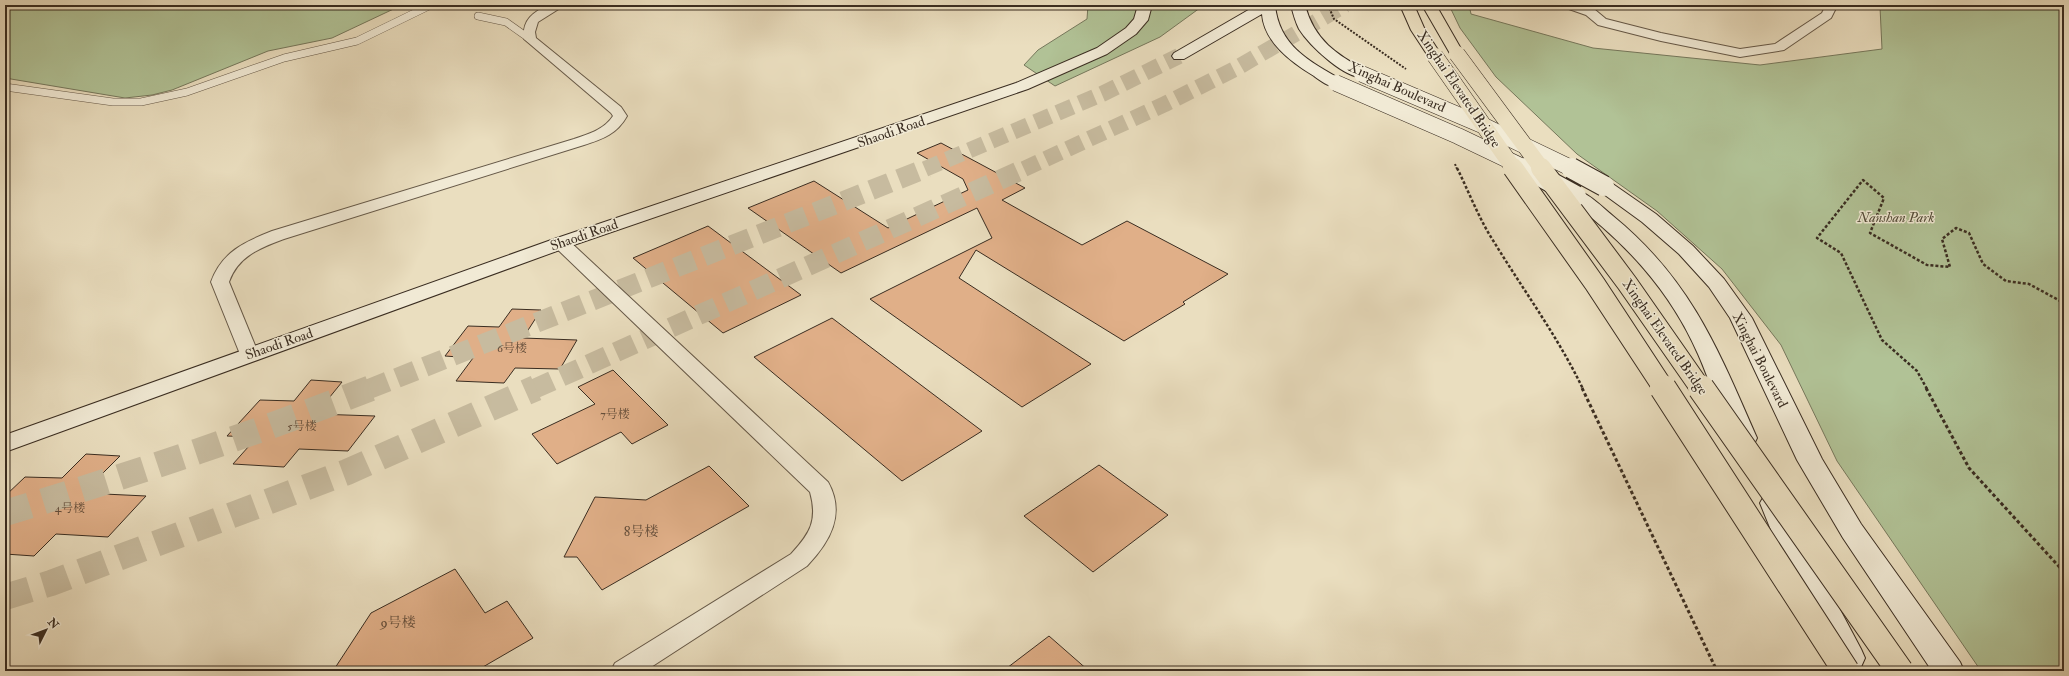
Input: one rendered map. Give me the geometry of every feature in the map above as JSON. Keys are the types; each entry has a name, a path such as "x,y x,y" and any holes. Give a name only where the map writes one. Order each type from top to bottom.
{"main road":[{"name":"Xinghai Elevated Bridge","path":"1407,5 1418,30 1435,56 1595,284 1756,528 1846,671"},
{"name":"Xinghai Elevated Bridge","path":"1429,5 1457,54 1627,284 1900,671"}],"street":[{"path":"249,355 220,282 223,270 231,260 241,252 278,235 579,142 611,129 620,116 616,110 530,38 528,26 531,21 559,5"},
{"name":"Shaodi Road","path":"5,444 562,243 937,116 1049,75 1102,51 1131,30 1141,20 1145,5"},
{"path":"1179,56 1267,5"},
{"name":"Xinghai Boulevard","path":"1267,5 1270,26 1278,39 1290,53 1310,68 1336,83 1476,143 1542,175 1576,196 1610,220 1639,248 1661,274 1696,327 1789,540 1857,671"},
{"name":"Xinghai Boulevard","path":"1298,5 1304,26 1314,39 1324,50 1345,65 1362,74 1501,132 1552,157 1604,186 1649,218 1686,250 1717,283 1741,318 1810,460 1852,531 1949,671"},
{"path":"1570,5 1590,12 1602,22 1661,37 1740,53 1779,47 1827,15 1830,8 1825,5"},
{"path":"562,243 820,488 825,501 825,517 818,540 799,560 624,671"}],"lane":[{"path":"5,87 113,102 141,102 187,92 284,58 358,41 431,5"},
{"path":"478,16 502,20 514,26 530,38"}],"path":[{"path":"1328,5 1334,19 1406,70"},
{"path":"1455,164 1492,242 1540,312 1572,366 1717,671"},
{"path":"2064,303 2028,284 2006,280 1983,264 1969,233 1956,228 1942,239 1950,267 1927,265 1870,233 1884,198 1863,180 1817,238 1841,253 1882,340 1917,371 1968,468 2064,572"}],"green space":[{"path":"5,5 402,5 332,38 268,51 172,90 152,95 125,98 5,78"},
{"path":"1088,5 1204,5 1160,37 1055,86 1024,65 1038,50 1087,19"},
{"name":"Nanshan Park","path":"1449,5 1469,5 1471,14 1593,48 1760,65 1882,49 1880,7 1877,5 2064,5 2064,671 1981,671 1837,461 1781,345 1722,269 1657,211 1577,154 1496,77 1460,28"}],"building":[{"path":"941,143 1025,188 1002,200 1082,245 1127,221 1228,274 1183,302 1185,304 1124,341 976,250 959,278 1091,364 1022,407 870,299 992,238 977,208 841,273 748,208 814,181 888,228 968,190 963,179 917,153"},
{"path":"708,226 801,295 723,333 633,258"},
{"path":"512,309 541,310 523,338 577,340 560,369 515,368 504,383 456,381 473,358 445,356 468,326 499,327"},
{"path":"832,318 982,431 902,481 754,357"},
{"path":"613,370 668,425 632,444 621,432 557,464 532,434 595,404 578,387"},
{"path":"311,380 342,382 316,414 375,416 348,451 299,449 284,467 233,464 257,437 227,436 260,400 294,401"},
{"path":"86,454 120,456 83,493 146,496 108,537 56,534 34,556 5,554 5,496 25,477 62,478"},
{"path":"1099,465 1168,515 1093,572 1024,516"},
{"path":"709,466 749,506 602,590 577,557 564,557 595,497 646,500"},
{"path":"455,569 485,613 507,601 533,638 476,671 333,671 371,613"},
{"path":"1049,636 1089,671 1003,671"}],"tunnel":[{"path":"1024,169 1165,104 1235,69 1345,5"},
{"path":"925,169 1102,94 1179,56"},
{"path":"369,389 927,168"},
{"path":"534,389 1026,168"},
{"path":"5,513 189,454 281,422 371,388"},
{"path":"5,597 51,583 347,472 536,388"}]}
